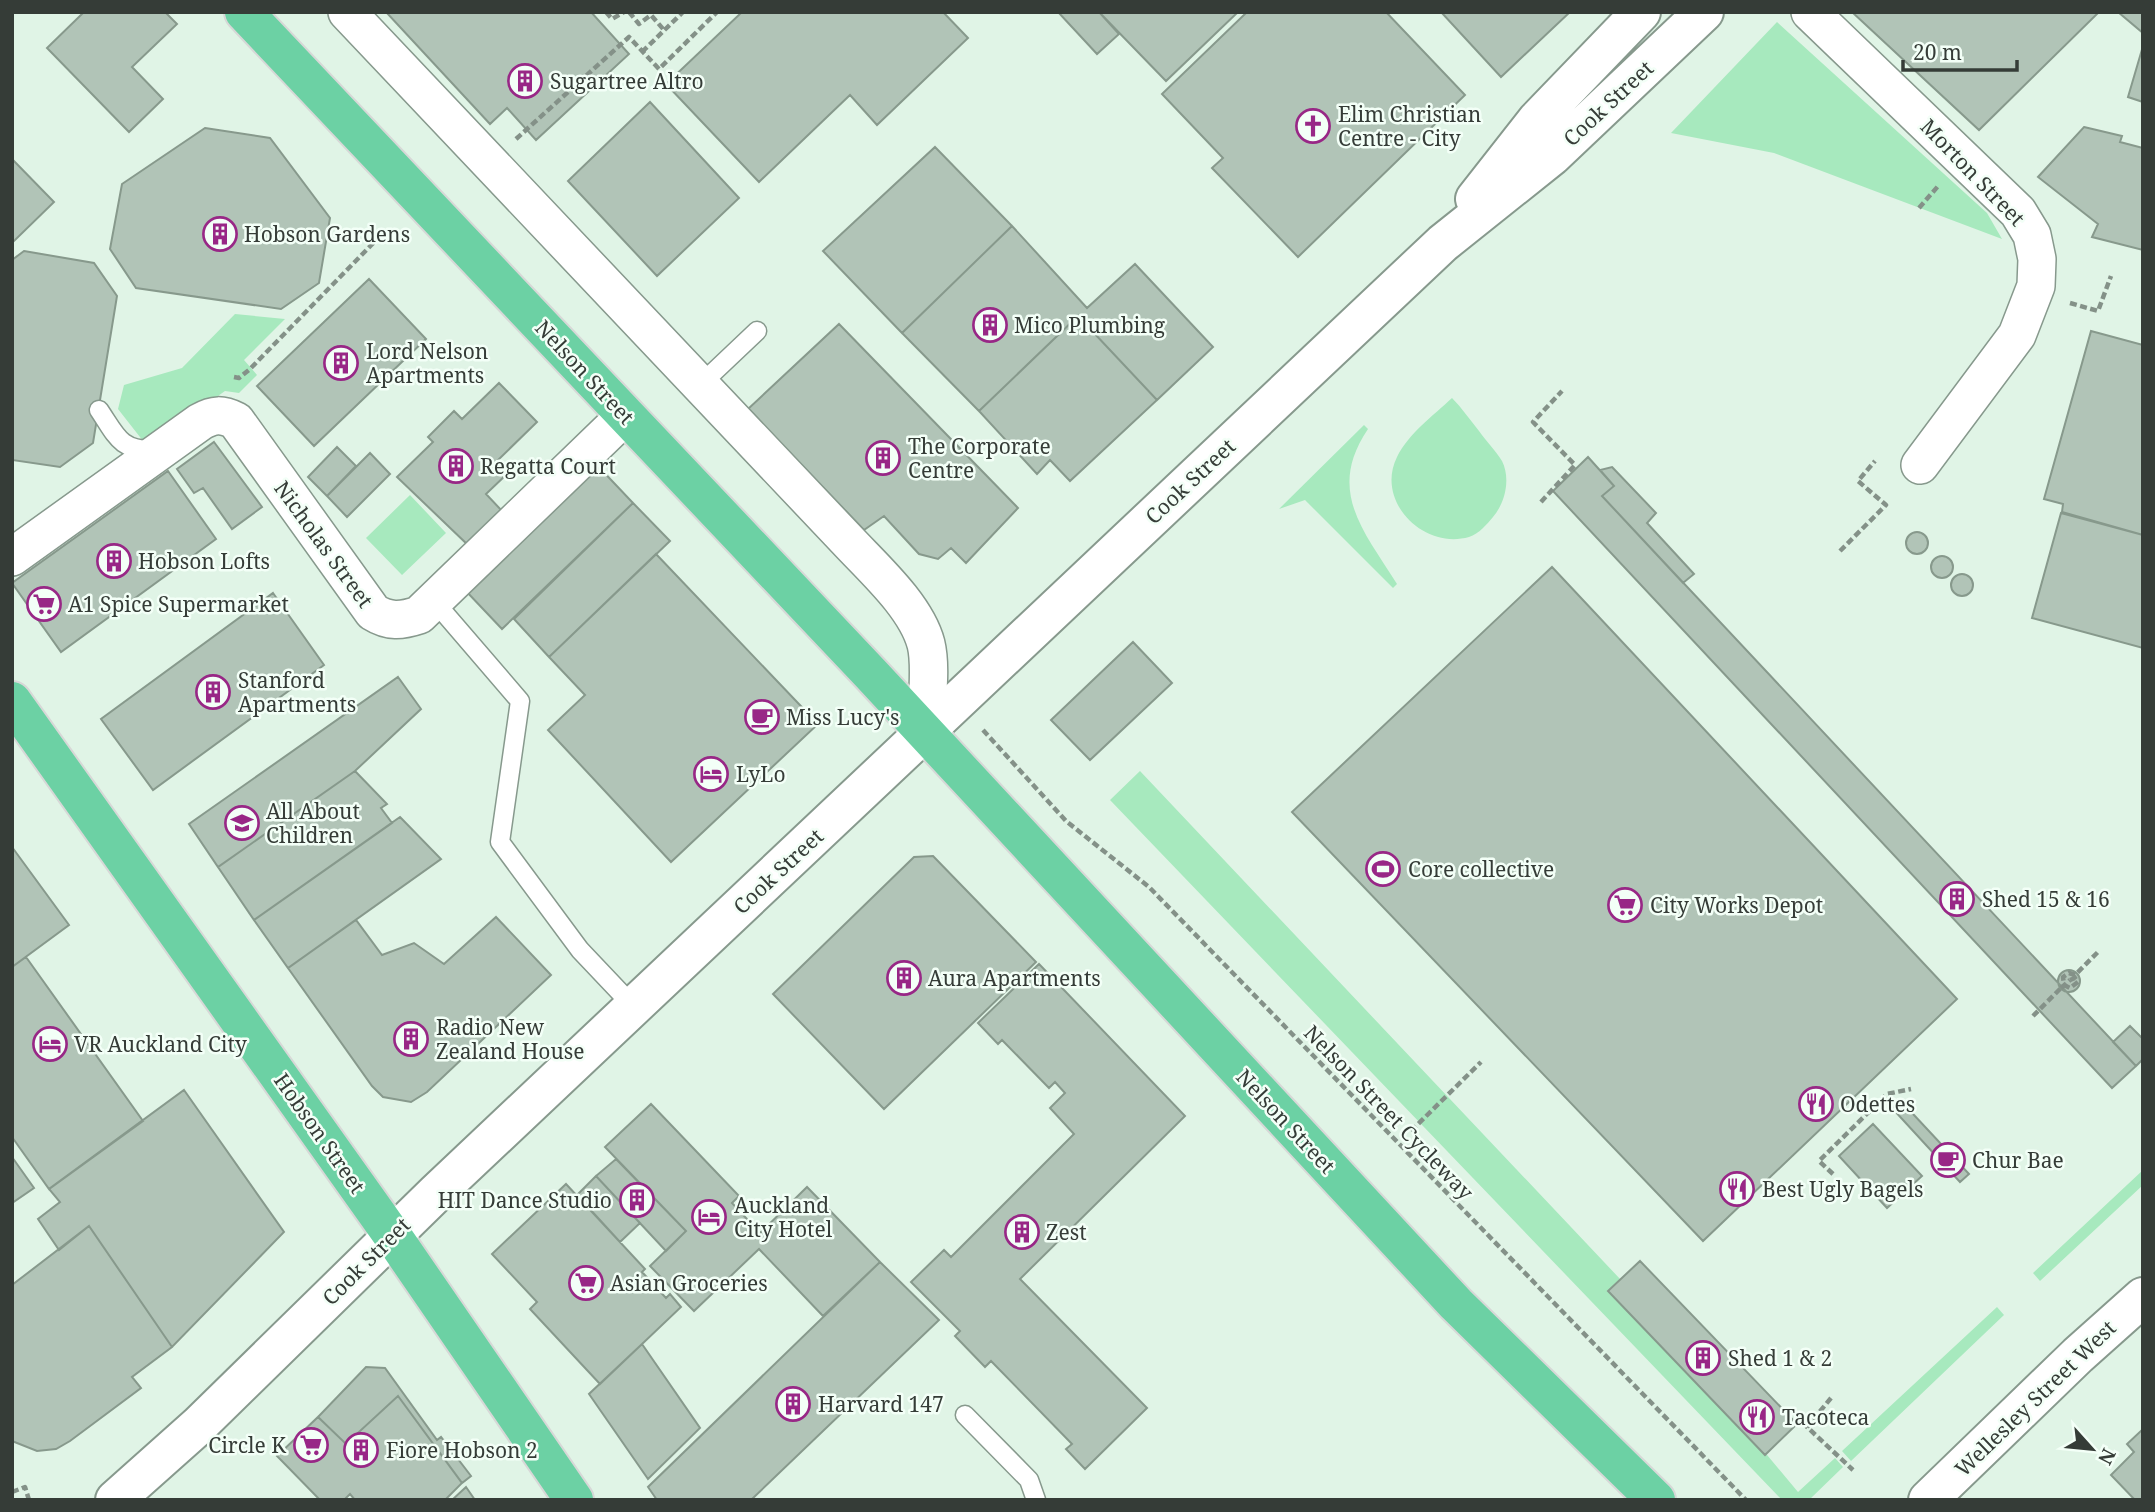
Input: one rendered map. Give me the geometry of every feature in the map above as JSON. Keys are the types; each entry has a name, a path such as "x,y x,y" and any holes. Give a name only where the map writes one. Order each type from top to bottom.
{"main road":[{"name":"Nelson Street","path":"244,12 926,732 1456,1304 1656,1500"},
{"name":"Cook Street","path":"1443,243 1537,120 1642,12"},
{"name":"Cook Street","path":"115,1500 198,1426 392,1235 1443,243 1552,156 1704,12"},
{"name":"Hobson Street","path":"12,701 392,1235 574,1500"},
{"name":"Wellesley Street West","path":"1928,1500 2078,1355 2143,1297"}],"street":[{"path":"347,12 899,598 917,624 926,645 926,732"},
{"name":"Morton Street","path":"1810,12 2018,212 2032,235 2035,247 2037,272 2034,292 2017,335 1920,465"},
{"name":"Nicholas Street","path":"12,557 212,415 225,416 236,421 373,612 393,621 407,620 419,615 434,601 626,415"}],"lane":[{"path":"700,385 757,331"},
{"path":"99,410 122,444 133,449 161,449"},
{"path":"434,601 520,701 500,842 580,950 635,1007"},
{"path":"965,1415 1029,1480 1036,1500"}],"path":[{"path":"606,12 612,19 626,12 639,24 651,15 664,30"},
{"path":"642,52 683,12"},
{"path":"490,164 629,37 659,69 717,12"},
{"path":"250,369 385,231"},
{"path":"2034,292 2098,311 2111,276"},
{"path":"1541,502 1575,466 1533,422 1562,391"},
{"path":"1840,551 1886,505 1858,481 1875,461"},
{"name":"Nelson Street Cycleway","path":"1004,754 1066,821 1149,887 1746,1500"},
{"path":"2033,1016 2061,988 2070,980 2077,980 2077,984 2070,988 2064,985 2063,977 2070,973 2075,975 2099,951"},
{"path":"1411,1131 1481,1062"},
{"path":"1833,1174 1819,1161 1887,1094 1911,1089"},
{"path":"1831,1398 1807,1427 1853,1470"},
{"path":"12,1492 25,1487 29,1500"}],"green space":[{"path":"1777,22 1987,213 2002,239 1774,153 1671,133"},
{"path":"235,314 285,319 244,360 257,375 239,393 225,391 147,446 118,409 124,385 182,368"},
{"path":"1452,398 1502,461 1506,483 1501,505 1485,526 1473,536 1452,539 1435,536 1420,529 1408,518 1398,505 1392,490 1392,474 1397,457 1408,440"},
{"path":"1364,425 1368,429 1356,451 1350,472 1350,491 1362,528 1397,584 1393,588 1305,500 1279,509"},
{"path":"410,495 446,533 402,575 366,538"},
{"path":"1140,771 1621,1280 1798,1492 1835,1458 1843,1467 1809,1500 1782,1500 1110,800"},
{"path":"2143,1170 2143,1185 2040,1281 2033,1273"},
{"path":"1997,1307 2004,1315 1851,1461 1842,1451"}],"building":[{"path":"84,12 165,12 177,24 132,67 163,99 129,132 47,48"},
{"name":"Sugartree Altro","path":"386,12 591,12 629,54 536,140 507,108 490,124"},
{"path":"742,12 943,12 968,38 877,125 850,95 759,182 666,84"},
{"path":"1058,12 1099,12 1119,34 1097,54"},
{"path":"1099,12 1238,12 1166,81"},
{"name":"Elim Christian Centre - City","path":"1247,12 1386,12 1465,95 1298,257 1212,168 1223,158 1162,94"},
{"path":"1441,12 1570,12 1501,77"},
{"path":"1852,12 2099,12 1979,130"},
{"path":"2118,12 2143,12 2143,33"},
{"path":"2143,46 2143,102 2128,97"},
{"path":"650,102 739,198 657,276 568,181"},
{"path":"2084,127 2122,136 2120,142 2143,148 2143,250 2092,237 2098,224 2038,177"},
{"name":"Hobson Gardens","path":"205,128 270,138 330,218 319,283 281,309 136,288 110,249 122,184"},
{"path":"935,147 1012,226 902,333 823,251"},
{"path":"12,159 54,202 12,243"},
{"name":"Mico Plumbing","path":"1012,226 1087,308 1135,264 1213,347 1157,400 1078,316 979,411 902,333"},
{"path":"24,251 94,263 117,296 93,443 60,467 12,460 12,260"},
{"name":"Lord Nelson Apartments","path":"369,279 426,339 314,446 257,386"},
{"path":"1078,316 1157,400 1070,481 1050,460 1037,474 979,411"},
{"name":"The Corporate Centre","path":"839,324 1018,508 966,563 951,548 938,559 919,554 884,516 864,530 748,409"},
{"path":"2091,331 2143,345 2143,535 2062,512 2063,504 2044,499"},
{"name":"Regatta Court","path":"499,383 537,422 498,460 509,472 486,494 503,512 469,546 397,477 433,442 428,437 454,411 462,419"},
{"path":"214,442 262,507 232,529 203,488 194,493 177,469"},
{"path":"337,447 356,466 327,496 308,477"},
{"path":"370,453 390,474 347,517 327,496"},
{"name":"Shed 15 & 16","path":"1588,457 1614,486 1602,496 2136,1066 2112,1088 1553,491"},
{"path":"596,464 633,503 502,629 465,590"},
{"path":"1612,467 1656,513 1647,523 1694,574 1683,583 1602,496 1614,486 1600,470"},
{"name":"Hobson Lofts","path":"168,471 216,539 61,652 12,583"},
{"path":"633,503 670,541 549,657 514,619"},
{"path":"2061,513 2143,535 2143,648 2032,618"},
{"path":"1917,532 1925,535 1928,543 1925,551 1917,554 1909,551 1906,543 1909,535"},
{"path":"656,554 818,724 671,862 548,730 585,695 549,657"},
{"path":"1942,556 1950,559 1953,567 1950,575 1942,578 1934,575 1931,567 1934,559"},
{"name":"City Works Depot","path":"1552,567 1957,999 1703,1241 1292,812"},
{"path":"1962,574 1970,577 1973,585 1970,593 1962,596 1954,593 1951,585 1954,577"},
{"name":"Stanford Apartments","path":"273,593 324,665 153,790 101,719"},
{"path":"1133,642 1172,683 1090,760 1051,720"},
{"path":"398,677 421,709 355,771 218,867 189,824"},
{"path":"355,771 387,804 381,808 392,823 254,920 218,867"},
{"path":"400,817 441,859 288,968 254,920"},
{"path":"12,847 69,925 12,967"},
{"name":"Aura Apartments","path":"933,856 1036,962 884,1109 773,994 914,857"},
{"name":"Radio New Zealand House","path":"496,917 551,975 427,1092 411,1102 383,1097 372,1086 288,968 356,920 382,955 414,943 444,964"},
{"name":"VR Auckland City","path":"26,957 143,1121 49,1189 12,1137 12,967"},
{"name":"Zest","path":"1039,964 1185,1116 1020,1279 1147,1408 1085,1469 1066,1449 1072,1444 991,1361 985,1367 955,1336 960,1331 911,1282 944,1250 951,1257 1074,1134 1050,1108 1065,1093 1055,1082 1049,1088 1002,1040 998,1044 978,1023"},
{"path":"2069,970 2077,973 2080,981 2077,989 2069,992 2061,989 2058,981 2061,973"},
{"path":"2130,1026 2143,1039 2143,1059 2136,1066 2113,1042"},
{"path":"184,1090 284,1232 172,1347 89,1226 59,1250 38,1219 60,1202 49,1189"},
{"path":"1900,1100 1969,1174 1960,1182 1892,1108"},
{"name":"Auckland City Hotel","path":"651,1104 739,1196 732,1203 760,1233 807,1187 880,1262 823,1316 759,1249 694,1311 650,1266 686,1231 605,1147"},
{"path":"1873,1124 1922,1176 1887,1208 1839,1156"},
{"path":"12,1157 34,1188 12,1203"},
{"name":"HIT Dance Studio","path":"616,1159 686,1231 666,1251 596,1176"},
{"path":"596,1176 640,1223 620,1242 577,1195"},
{"name":"Asian Groceries","path":"566,1184 645,1269 642,1272 666,1298 670,1294 681,1307 600,1384 530,1309 537,1302 492,1254"},
{"path":"89,1226 172,1347 132,1377 141,1388 70,1441 56,1449 37,1451 12,1441 12,1285"},
{"name":"Shed 1 & 2","path":"1640,1261 1797,1424 1765,1455 1608,1291"},
{"name":"Harvard 147","path":"880,1262 939,1320 751,1500 657,1500 648,1487"},
{"path":"642,1344 700,1428 648,1479 589,1394"},
{"path":"366,1367 385,1368 437,1440 441,1437 471,1476 462,1483 398,1396 346,1444 318,1417"},
{"name":"Fiore Hobson 2","path":"398,1396 462,1483 445,1500 355,1500 350,1494 344,1500 320,1500 277,1456 318,1417 346,1444"},
{"path":"2143,1429 2143,1500 2135,1500 2111,1475 2134,1452 2127,1444"},
{"path":"466,1487 475,1500 452,1500"}],"place":[{"name":"Sugartree Altro","path":"525,81"},
{"name":"Elim Christian Centre - City","path":"1313,126"},
{"name":"Hobson Gardens","path":"220,234"},
{"name":"Mico Plumbing","path":"990,325"},
{"name":"Lord Nelson Apartments","path":"341,363"},
{"name":"The Corporate Centre","path":"883,458"},
{"name":"Regatta Court","path":"456,466"},
{"name":"Hobson Lofts","path":"114,561"},
{"name":"A1 Spice Supermarket","path":"44,604"},
{"name":"Stanford Apartments","path":"213,692"},
{"name":"Miss Lucy's","path":"762,717"},
{"name":"LyLo","path":"711,774"},
{"name":"All About Children","path":"242,823"},
{"name":"Core collective","path":"1383,869"},
{"name":"Shed 15 & 16","path":"1957,899"},
{"name":"City Works Depot","path":"1625,905"},
{"name":"Aura Apartments","path":"904,978"},
{"name":"Radio New Zealand House","path":"411,1039"},
{"name":"VR Auckland City","path":"50,1044"},
{"name":"Odettes","path":"1816,1104"},
{"name":"Chur Bae","path":"1948,1160"},
{"name":"Best Ugly Bagels","path":"1737,1189"},
{"name":"HIT Dance Studio","path":"637,1200"},
{"name":"Auckland City Hotel","path":"709,1217"},
{"name":"Zest","path":"1022,1232"},
{"name":"Asian Groceries","path":"586,1283"},
{"name":"Shed 1 & 2","path":"1703,1358"},
{"name":"Harvard 147","path":"793,1404"},
{"name":"Tacoteca","path":"1757,1417"},
{"name":"Circle K","path":"311,1445"},
{"name":"Fiore Hobson 2","path":"361,1450"}]}
